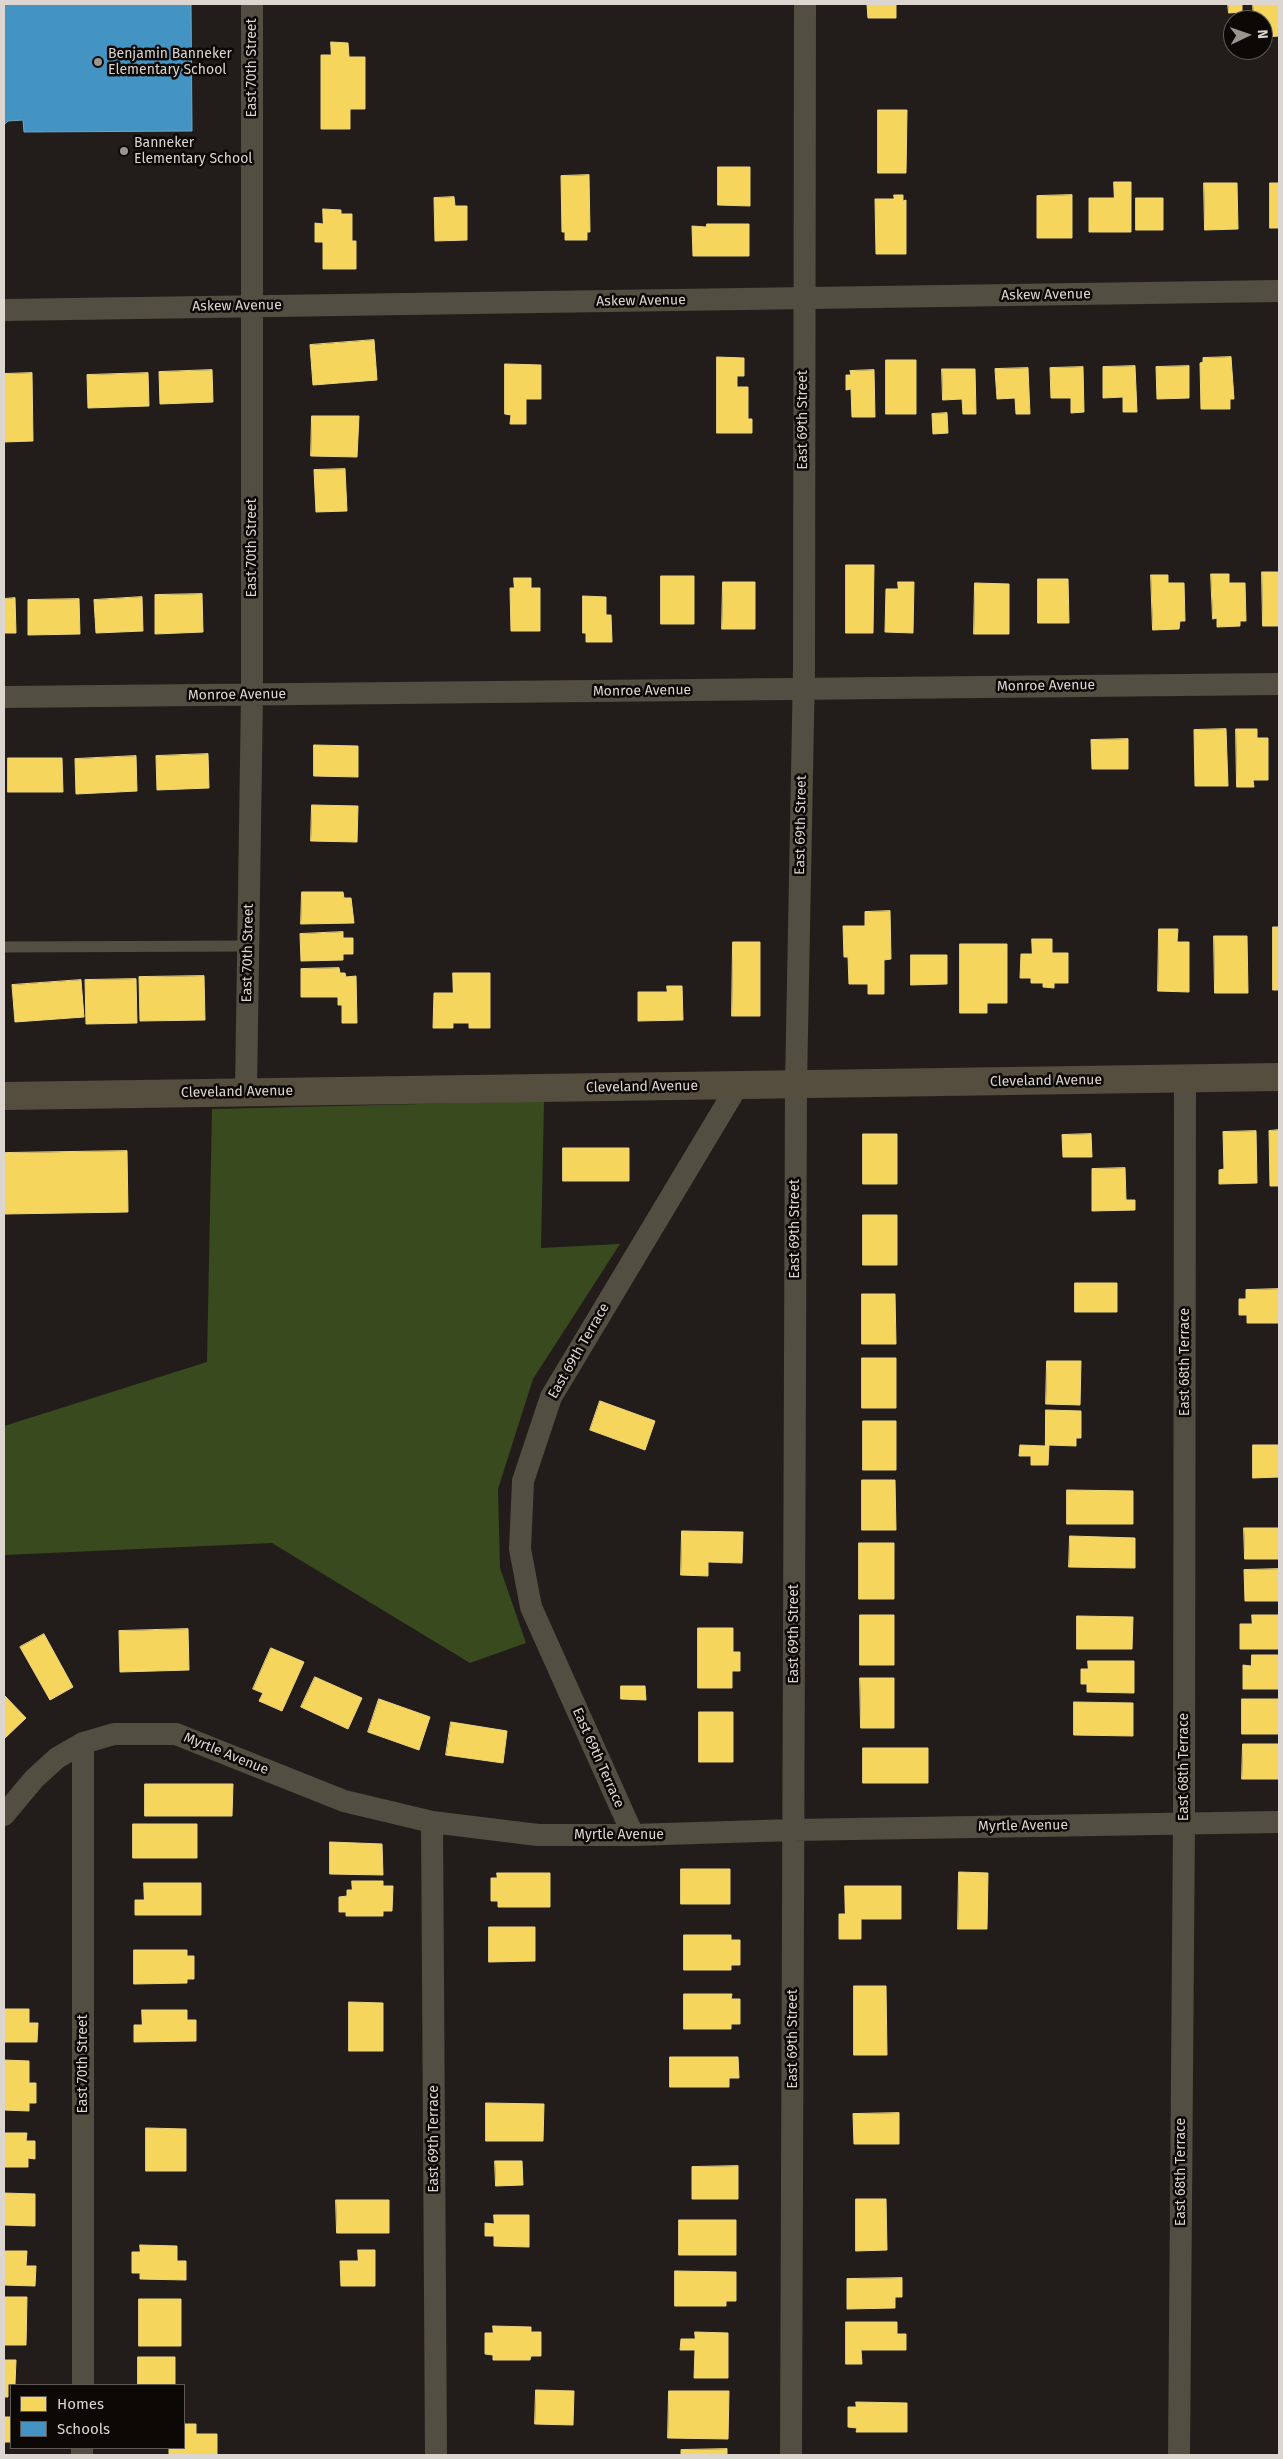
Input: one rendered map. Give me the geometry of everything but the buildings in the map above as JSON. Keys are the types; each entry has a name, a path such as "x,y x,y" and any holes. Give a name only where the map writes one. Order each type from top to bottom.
{"main road":[{"name":"Cleveland Avenue","path":"4,1096 246,1091 1185,1079 1279,1076"}],"street":[{"name":"East 70th Street","path":"246,1091 252,695 252,4"},
{"name":"East 69th Street","path":"791,2455 796,1085 804,689 803,299 805,4"},
{"name":"Askew Avenue","path":"4,310 251,305 1279,292"},
{"name":"Monroe Avenue","path":"4,697 1279,684"},
{"name":"East 68th Terrace","path":"1180,2455 1184,1823 1185,1079"},
{"name":"East 69th Terrace","path":"633,1835 531,1607 520,1550 523,1481 551,1397 738,1085"},
{"name":"Myrtle Avenue","path":"4,1815 34,1779 57,1758 83,1743 114,1734 176,1734 344,1800 432,1822 538,1835 633,1835 793,1830 1279,1822"},
{"name":"East 70th Street","path":"83,1743 83,2384"},
{"name":"East 69th Terrace","path":"432,1822 436,2455"}],"lane":[{"path":"4,947 248,946"}],"green space":[{"path":"544,1101 541,1248 620,1244 533,1379 498,1489 500,1568 526,1643 470,1663 272,1543 4,1555 4,1426 207,1362 212,1109"}],"place":[{"name":"Benjamin Banneker Elementary School","path":"98,62"},
{"name":"Banneker Elementary School","path":"124,151"}]}
